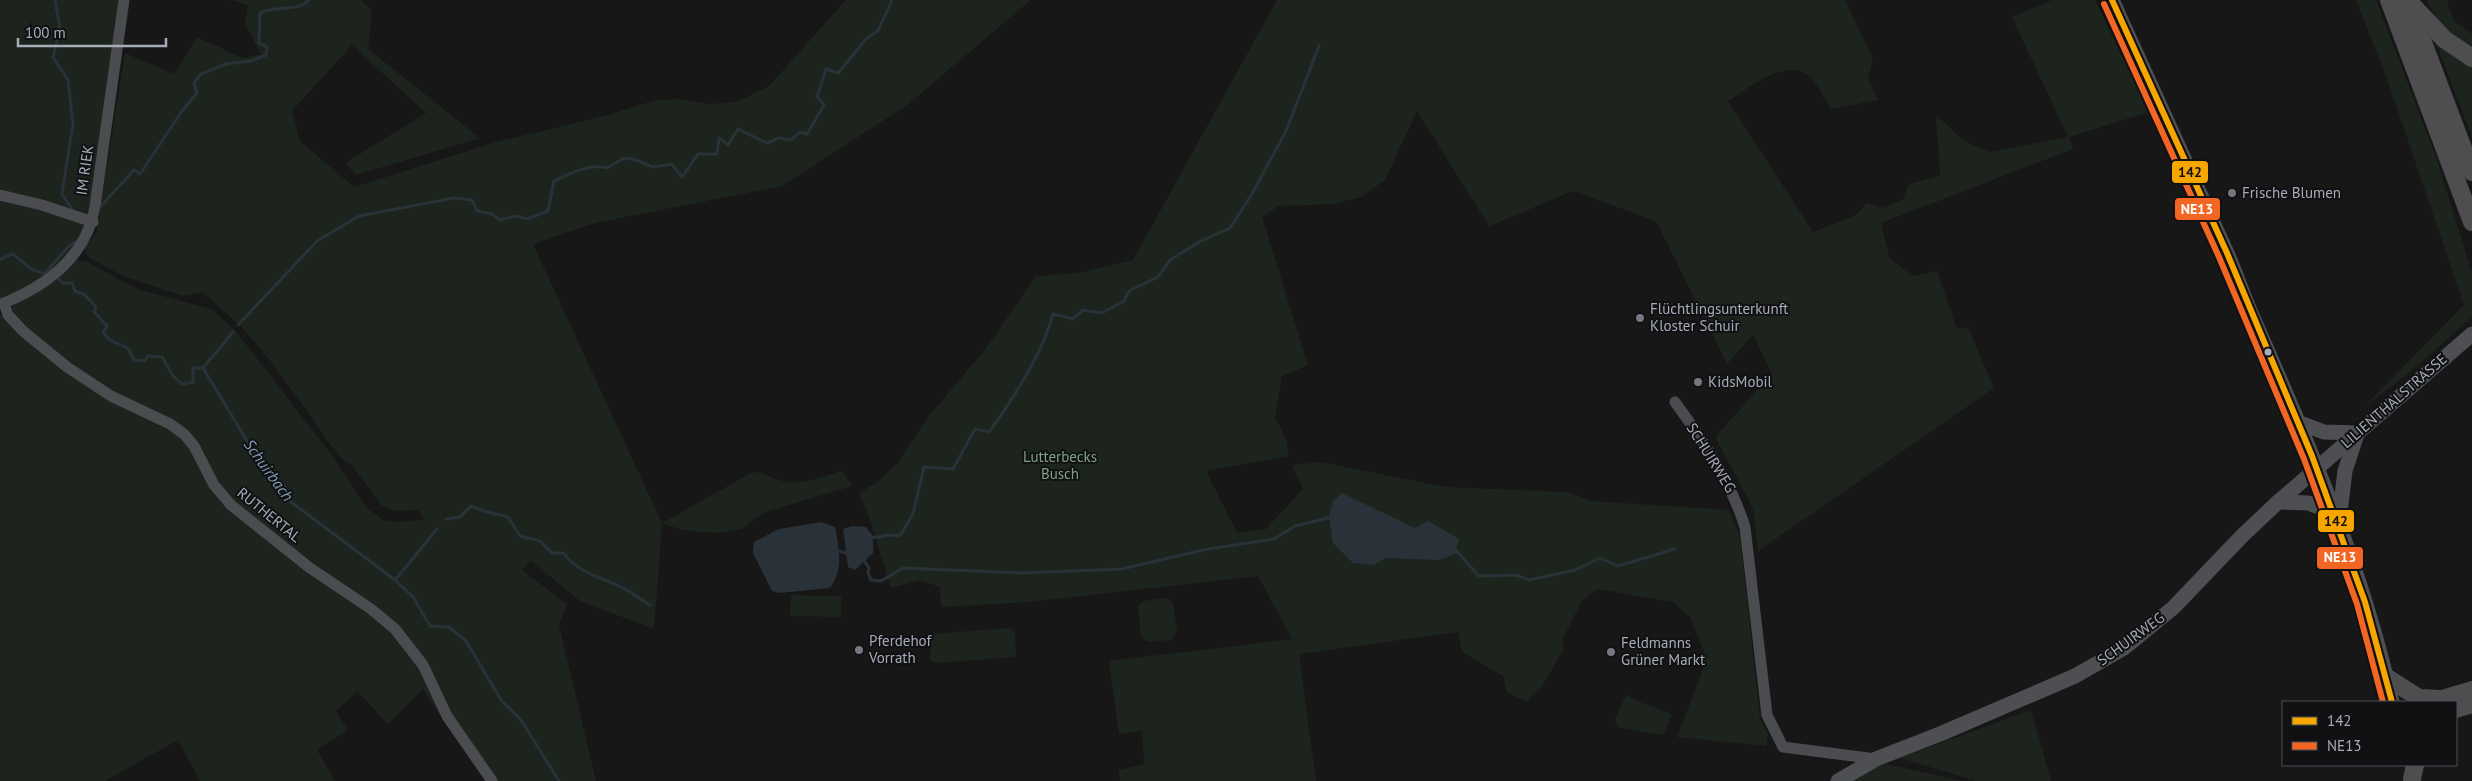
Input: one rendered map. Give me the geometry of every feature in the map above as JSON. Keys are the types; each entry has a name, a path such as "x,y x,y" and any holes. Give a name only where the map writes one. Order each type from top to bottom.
{"highway":[{"path":"2389,0 2472,222"},
{"path":"2407,0 2444,39 2472,58"},
{"path":"2407,0 2472,172"},
{"path":"2386,676 2419,698 2436,701 2472,690"},
{"path":"2457,709 2472,704"}],"main road":[{"path":"2112,0 2228,255 2246,302 2300,423 2316,468 2337,517 2363,591 2392,701"},
{"name":"LILIENTHALSTRASSE","path":"2316,468 2470,336"},
{"path":"2300,423 2324,432 2357,433 2345,471 2337,517"},
{"name":"SCHUIRWEG","path":"1838,781 1876,759 1940,734 2075,676 2108,659 2173,608 2242,536 2316,468"},
{"path":"2278,502 2308,503 2337,517"}],"street":[{"name":"IM RIEK","path":"2,302 34,289 57,272 87,237 92,222 124,0"},
{"path":"0,194 42,205 92,222"},
{"name":"RUTHERTAL","path":"2,302 8,315 22,332 68,367 111,396 170,424 184,434 194,446 214,485 231,505 310,568 371,609 395,629 423,665 447,716 492,781"},
{"name":"SCHUIRWEG","path":"1675,402 1715,458 1736,498 1745,527 1767,715 1771,727 1783,746 1876,759"}],"green space":[{"path":"0,0 122,0 86,228 70,252 49,272 0,305"},
{"path":"231,0 361,0 372,11 368,49 480,138 356,175 345,163 426,113 352,45 292,111 300,141 354,187 493,143 608,115 656,100 681,99 708,104 736,102 769,86 846,0 1031,0 906,106 782,186 595,223 533,244 662,523 654,629 580,601 531,561 522,570 567,604 559,625 596,781 497,781 452,716 418,651 381,622 409,650 422,671 446,724 423,689 388,724 357,691 336,711 348,730 317,750 335,781 200,781 178,740 105,781 0,781 0,313 30,341 68,364 13,317 13,307 18,300 73,259 86,261 137,289 211,309 235,330 334,458 366,507 383,520 395,522 425,520 418,510 395,511 382,506 353,467 339,456 272,363 241,326 202,292 183,296 123,276 88,257 84,247 96,234 125,53 174,74 197,37 243,58 261,54 245,24 248,5"},
{"name":"Lutterbecks Busch","path":"1277,0 1845,0 1873,58 1868,78 1878,100 1831,109 1809,76 1800,71 1789,70 1767,77 1728,101 1813,232 1856,215 1867,203 1883,208 1903,199 1909,184 1940,176 1936,115 1964,141 1989,152 2068,137 2012,17 2052,0 2095,0 2149,112 2069,137 2073,149 1881,223 1890,259 1913,276 1937,271 1957,329 1968,327 1994,388 1758,551 1753,508 1715,437 1772,374 1753,335 1727,364 1656,221 1573,191 1489,226 1417,111 1385,180 1361,197 1333,204 1279,206 1262,217 1308,365 1282,376 1275,417 1286,439 1289,456 1206,471 1237,533 1266,529 1303,489 1292,465 1321,462 1446,487 1567,492 1591,501 1729,510 1740,537 1760,719 1768,735 1766,746 1677,737 1704,667 1704,652 1690,617 1673,602 1598,589 1582,601 1563,638 1563,650 1541,688 1527,702 1507,692 1503,676 1462,652 1458,632 1299,654 1316,781 1120,781 1118,770 1144,764 1142,730 1119,734 1109,661 1292,639 1258,576 1030,602 941,607 940,587 920,580 891,588 869,517 859,493 879,481 898,462 930,415 987,347 1036,276 1078,273 1133,260"},
{"path":"2356,0 2376,0 2437,160 2472,273 2472,317 2409,373 2364,407 2464,305 2386,76"},
{"path":"2426,0 2450,0 2447,3 2454,21 2472,34 2472,51 2446,35"},
{"path":"2434,37 2472,65 2472,138"},
{"path":"842,471 852,486 765,512 742,529 715,533 682,530 662,523 753,472 794,483"},
{"path":"791,595 841,596 841,617 790,616"},
{"path":"1166,598 1173,603 1177,630 1171,640 1148,642 1141,636 1138,607 1143,601"},
{"path":"1010,628 1015,634 1016,657 934,663 930,659 931,634"},
{"path":"1626,695 1672,714 1664,735 1618,727 1615,720"},
{"path":"2031,710 2051,781 1976,781 1900,758"},
{"path":"1886,764 1962,781 1850,781 1872,768"}],"shaded area":[{"path":"1342,493 1415,528 1428,521 1459,539 1455,554 1439,560 1386,558 1373,565 1353,563 1333,543 1329,516 1333,501"},
{"path":"821,522 835,527 838,543 839,566 830,588 780,593 772,591 753,553 754,542 779,529"},
{"path":"852,526 866,527 873,536 873,553 855,570 848,567 843,529"}],"waterway":[{"path":"55,0 60,29 53,57 68,80 73,124 62,194 74,212"},
{"path":"101,206 134,170 140,174 182,111 197,93 194,83 201,74 226,64 251,61 266,55 267,47 259,43 260,13 273,9 299,6 309,0"},
{"path":"238,325 317,241 359,216 454,198 472,200 477,211 492,214 500,220 516,216 527,219 548,211 554,181 580,170 594,167 607,168 624,158 636,160 653,167 672,164 682,177 698,154 717,154 719,138 728,145 738,129 767,143 779,138 791,140 800,132 807,134 824,105 817,97 826,69 838,73 868,37 878,31 892,0"},
{"path":"2102,0 2150,105"},
{"path":"871,538 889,535 900,536 913,514 924,467 953,469 975,429 989,432 1026,376 1042,344 1053,314 1073,319 1083,310 1102,313 1124,301 1129,291 1158,277 1170,260 1201,241 1230,228 1252,194 1286,131 1319,46"},
{"path":"45,273 68,247 75,242"},
{"name":"Schuirbach","path":"0,259 13,254 31,269 47,274"},
{"name":"Schuirbach","path":"57,277 63,283 72,283 75,291 85,295 96,307 94,312 107,326 103,332 110,340 128,348 134,360 145,361 148,356 162,357 173,376 182,384 193,382 193,368 203,368 255,454 285,486 291,502 395,580 413,597 430,626 449,627 466,641 501,700 521,720 559,781"},
{"path":"203,368 233,332"},
{"path":"446,519 460,517 471,506 508,517 520,536 540,541 552,553 563,553 584,571 623,588 650,605"},
{"path":"863,559 869,568 868,572 871,580 881,581 903,568 1023,573 1122,569 1203,550 1274,539 1295,526 1332,517"},
{"path":"395,580 437,529"},
{"path":"1454,548 1479,576 1516,575 1529,580 1575,570 1600,558 1618,566 1675,549"},
{"path":"839,551 850,554"}],"transit line":[{"name":"142","path":"2112,0 2227,253 2312,456 2365,602 2392,701"},
{"name":"NE13","path":"2104,4 2219,257 2304,459 2357,604 2383,701"}],"place":[{"name":"Frische Blumen","path":"2232,193"},
{"name":"Flüchtlingsunterkunft Kloster Schuir","path":"1640,318"},
{"name":"KidsMobil","path":"1698,382"},
{"name":"Pferdehof Vorrath","path":"859,650"},
{"name":"Feldmanns Grüner Markt","path":"1611,652"}]}
